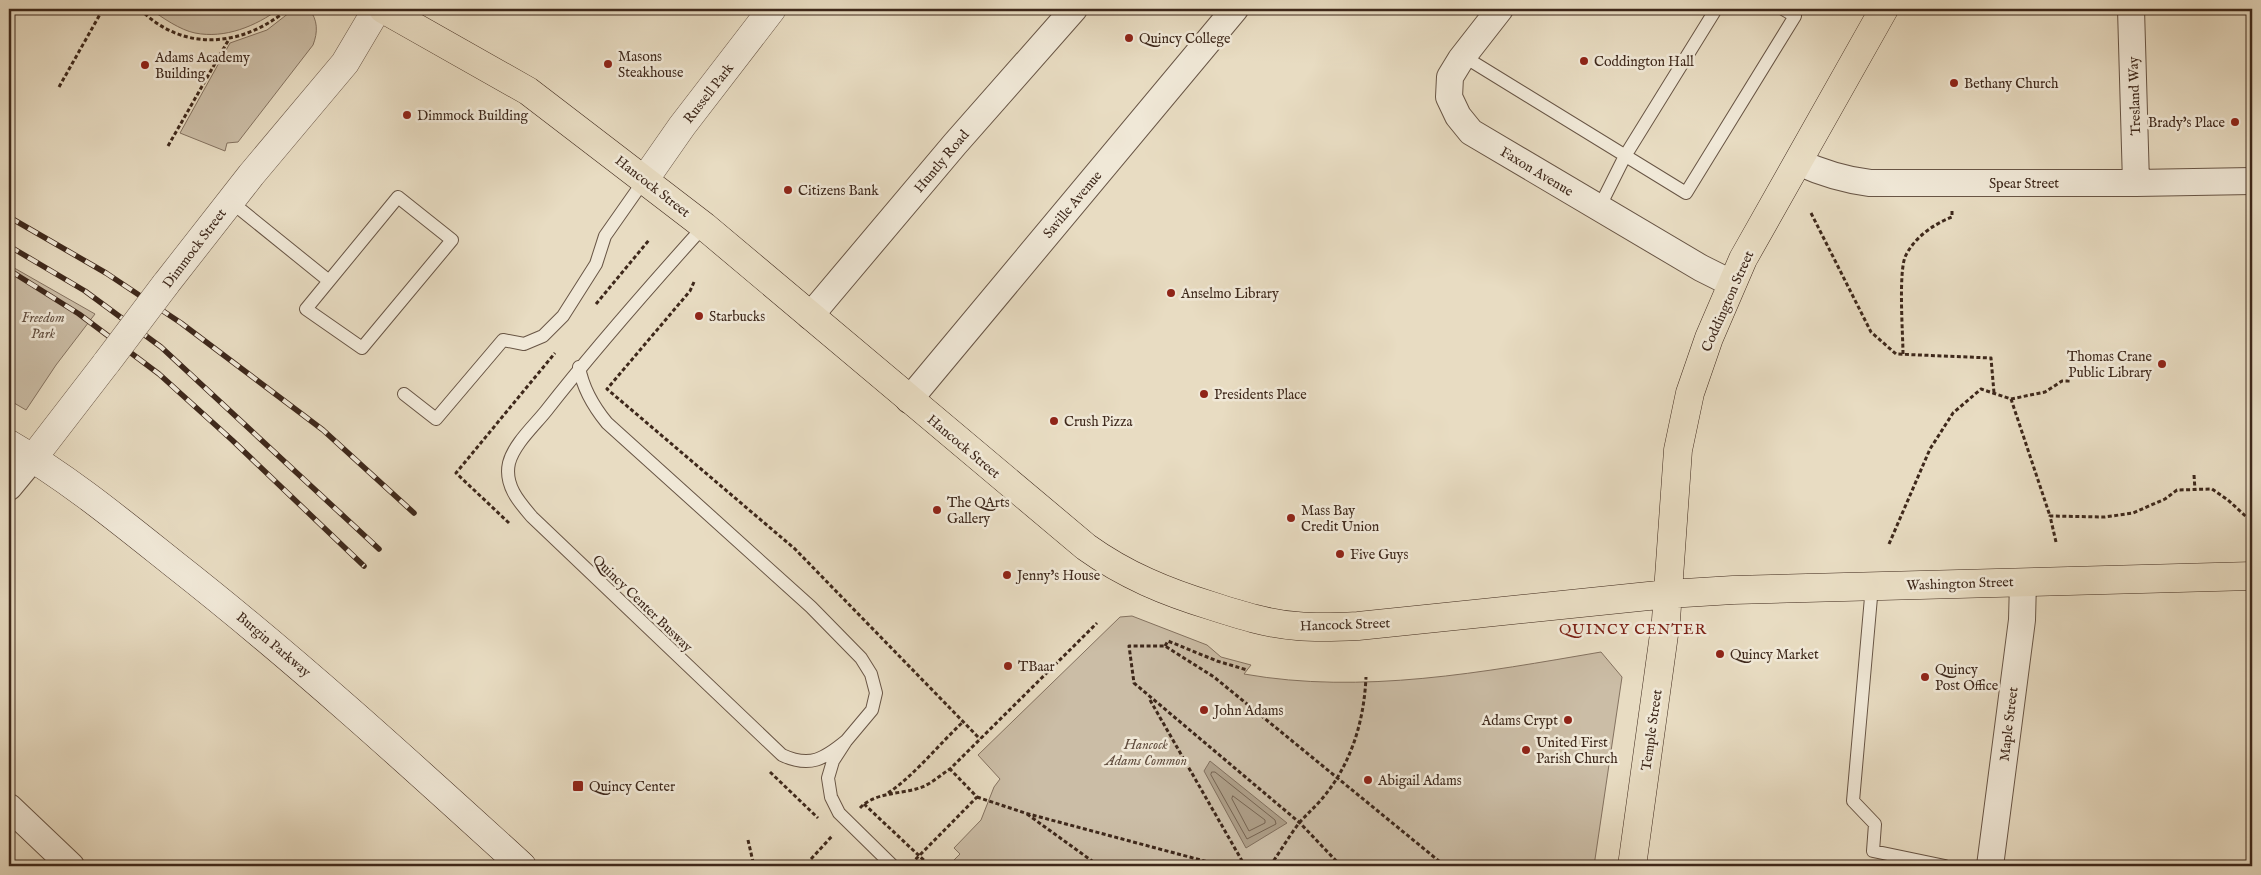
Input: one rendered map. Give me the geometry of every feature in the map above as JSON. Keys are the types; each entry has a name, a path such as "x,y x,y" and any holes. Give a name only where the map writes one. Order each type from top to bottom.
{"main road":[{"name":"Hancock Street","path":"383,9 528,91 645,178 704,226 1086,547 1112,565 1174,595 1244,617 1296,626 1349,626 1668,594"},
{"name":"Coddington Street","path":"1668,594 1678,450 1690,393 1709,338 1731,283 1884,9"},
{"name":"Washington Street","path":"1668,594 1733,590 2252,576"},
{"name":"Temple Street","path":"1632,866 1668,594"}],"street":[{"name":"Dimmock Street","path":"9,487 230,201 345,63 377,9"},
{"name":"Russell Park","path":"645,178 682,126 772,9"},
{"name":"Huntly Road","path":"810,316 955,144 1074,9"},
{"name":"Saville Avenue","path":"909,400 1235,9"},
{"name":"Faxon Avenue","path":"1500,9 1463,56 1450,77 1449,96 1458,116 1471,132 1701,268 1731,283"},
{"name":"Tresland Way","path":"2131,9 2136,183"},
{"name":"Spear Street","path":"1798,162 1815,170 1851,181 1870,182 2136,183 2252,181"},
{"name":"Burgin Parkway","path":"9,444 73,484 269,640 351,710 522,866"},
{"name":"Maple Street","path":"1990,866 2022,620 2024,582"},
{"path":"9,807 71,866"}],"lane":[{"path":"1599,208 1625,156 1716,9"},
{"path":"1463,56 1686,193 1795,16 1783,9"},
{"path":"404,394 436,419 503,340 524,344 544,336 563,316 596,264 605,236 645,178"},
{"path":"398,197 452,240 362,348 306,309 330,281 398,197"},
{"path":"230,201 330,281"},
{"name":"Quincy Center Busway","path":"704,226 580,367 518,446 509,463 509,482 516,499 532,517 782,755 796,762 812,761 828,756 846,741"},
{"path":"580,367 582,382 589,397 607,423 792,590 861,658 871,674 876,693 872,710 846,741 833,761 828,778 831,797 839,813 893,866"},
{"path":"1872,586 1854,801 1875,824 1873,851 1945,866"}],"path":[{"path":"59,87 103,9"},
{"path":"140,9 158,24 174,33 197,40 229,38 262,28 288,9"},
{"path":"168,146 229,38"},
{"path":"1903,354 1902,306 1905,257 1916,238 1952,217 1952,208"},
{"path":"1811,213 1871,332 1896,354 1991,358 1994,393"},
{"path":"590,310 648,240"},
{"path":"694,282 690,291 607,388 795,549 980,739"},
{"path":"456,473 560,347"},
{"path":"1889,544 1930,449 1953,413 1981,389 2011,399 2045,392 2062,381 2071,380"},
{"path":"2011,399 2050,516 2056,542"},
{"path":"2194,475 2195,490"},
{"path":"2050,516 2105,518 2133,513 2165,499 2178,490 2212,489 2228,500 2252,522"},
{"path":"886,794 921,787 950,769 1097,623"},
{"path":"1164,646 1168,641 1217,661 1247,670"},
{"path":"1341,866 1300,823 1134,683 1128,646 1164,646 1214,677 1445,866"},
{"path":"1270,866 1300,823 1322,799 1337,778 1356,740 1360,726 1366,677"},
{"path":"1149,697 1245,866"},
{"path":"811,859 864,804 902,784 963,722"},
{"path":"950,769 977,797 1025,813 1223,866"},
{"path":"909,866 977,797"},
{"path":"864,804 930,866"},
{"path":"1025,813 1099,866"},
{"path":"748,840 754,866"}],"green space":[{"path":"150,9 279,9 260,21 240,30 229,33 206,34 183,29"},
{"path":"294,9 309,9 312,13 316,26 313,45 238,142 227,143 225,151 180,133 230,43 267,30"},
{"name":"Freedom Park","path":"9,265 95,314 56,365 26,410 9,400"},
{"name":"Hancock Adams Common","path":"1132,616 1207,645 1221,657 1251,665 1244,674 1288,680 1378,682 1423,678 1512,667 1601,652 1622,677 1594,866 1303,866 1297,862 1294,866 948,866 960,854 954,848 981,820 994,787 1000,779 978,755 1120,617"}],"water":[{"path":"1210,761 1287,823 1246,848 1204,771"}],"railway":[{"path":"9,217 106,273 181,323 323,430 414,513"},
{"path":"9,246 85,291 161,347 379,549"},
{"path":"9,270 79,314 159,374 232,440 364,566"}],"place":[{"name":"Quincy College","path":"1129,38"},
{"name":"Coddington Hall","path":"1584,61"},
{"name":"Masons Steakhouse","path":"608,64"},
{"name":"Adams Academy Building","path":"145,65"},
{"name":"Bethany Church","path":"1954,83"},
{"name":"Dimmock Building","path":"407,115"},
{"name":"Brady's Place","path":"2235,122"},
{"name":"Citizens Bank","path":"788,190"},
{"name":"Anselmo Library","path":"1171,293"},
{"name":"Starbucks","path":"699,316"},
{"name":"Thomas Crane Public Library","path":"2162,364"},
{"name":"Presidents Place","path":"1204,394"},
{"name":"Crush Pizza","path":"1054,421"},
{"name":"The QArts Gallery","path":"937,510"},
{"name":"Mass Bay Credit Union","path":"1291,518"},
{"name":"Five Guys","path":"1340,554"},
{"name":"Jenny's House","path":"1007,575"},
{"name":"Quincy Market","path":"1720,654"},
{"name":"TBaar","path":"1008,666"},
{"name":"Quincy Post Office","path":"1925,677"},
{"name":"John Adams","path":"1204,710"},
{"name":"Adams Crypt","path":"1568,720"},
{"name":"United First Parish Church","path":"1526,750"},
{"name":"Abigail Adams","path":"1368,780"},
{"name":"Quincy Center","path":"578,786"}],"district":[{"name":"QUINCY CENTER","path":"1633,629"}]}
